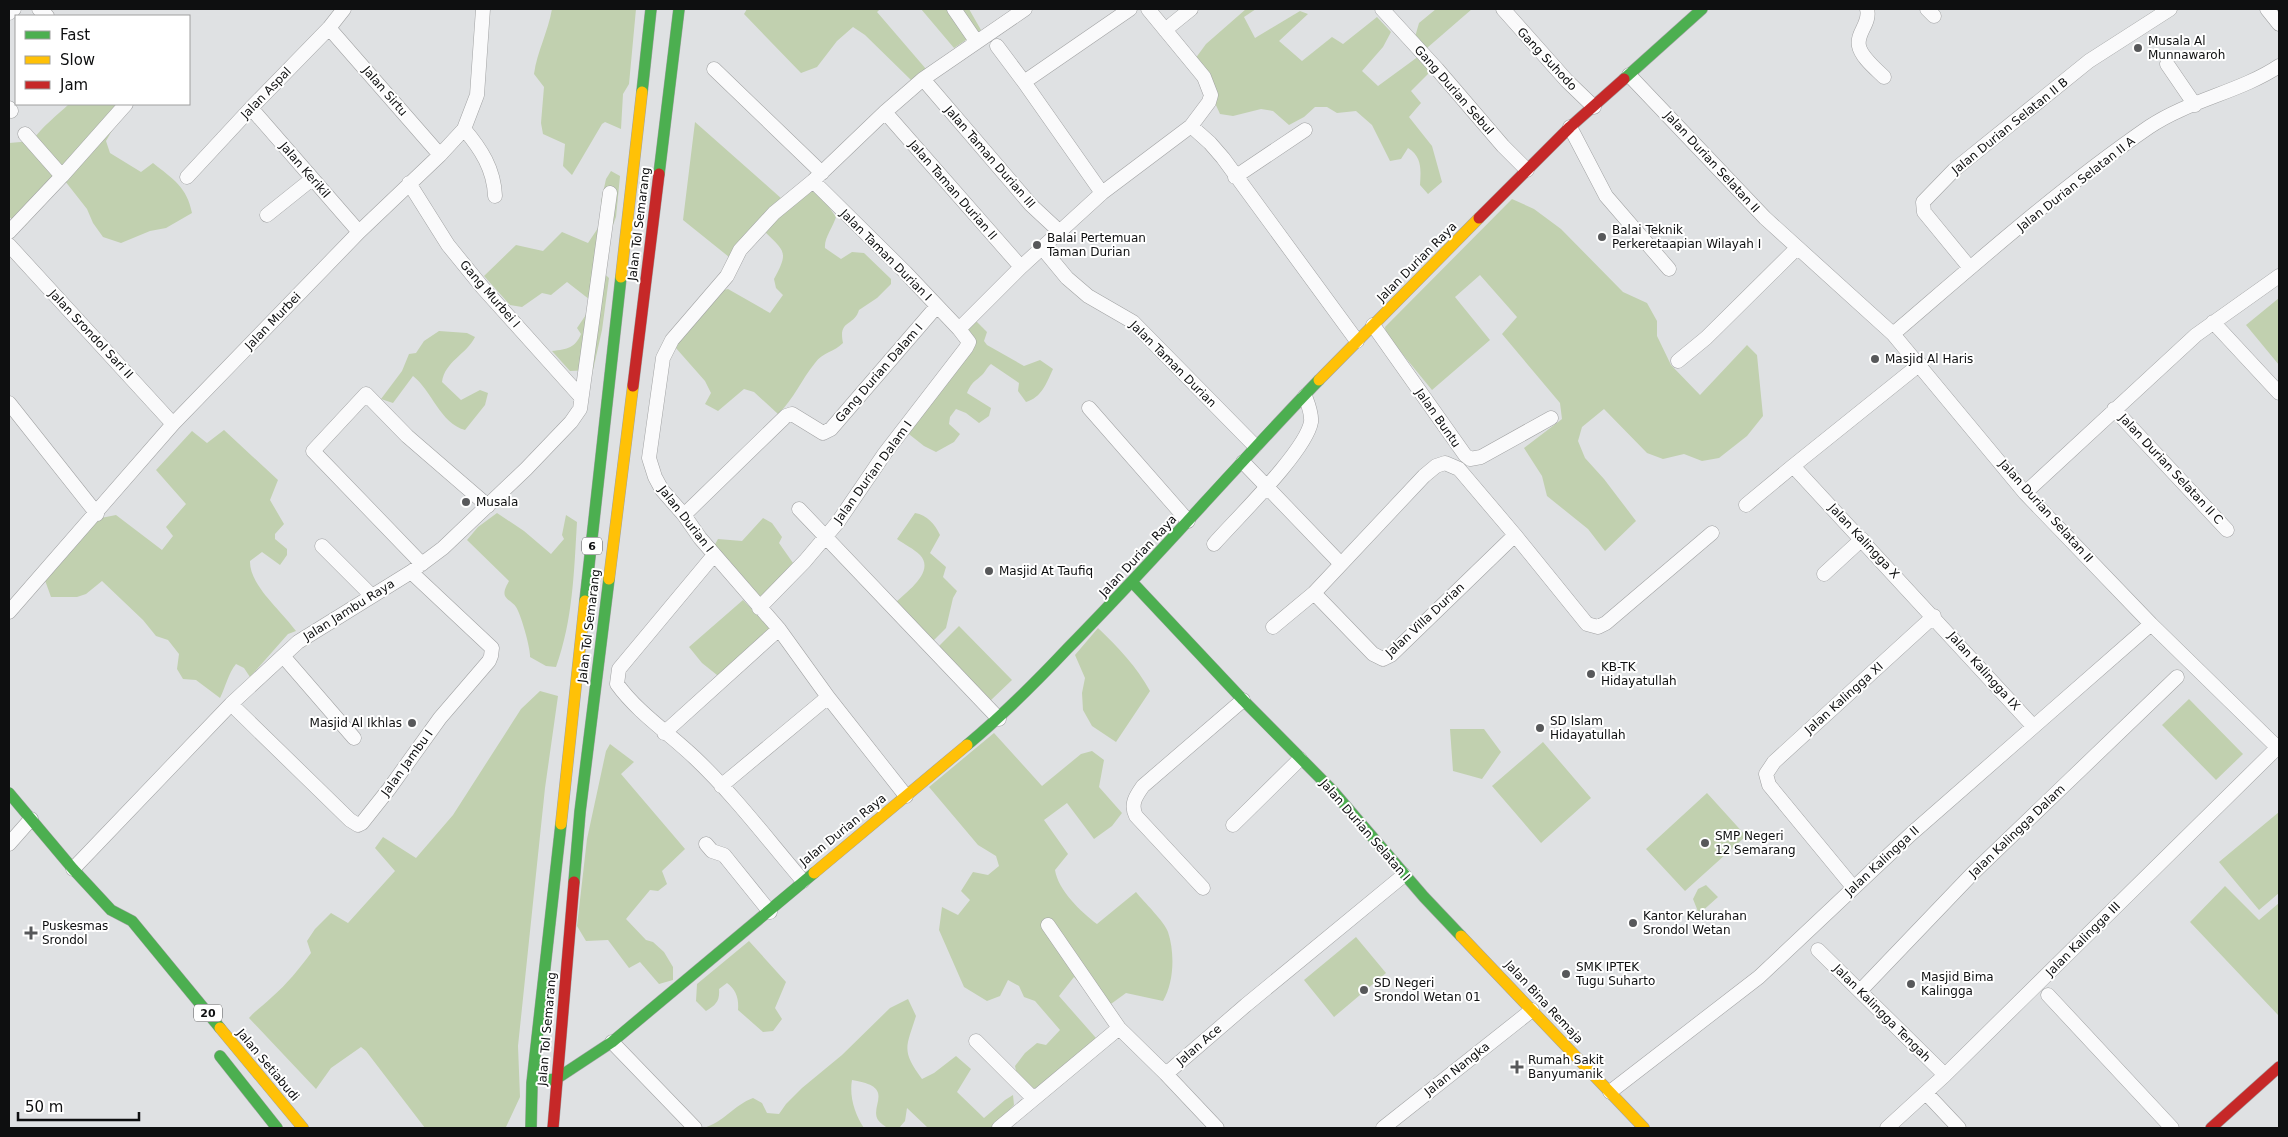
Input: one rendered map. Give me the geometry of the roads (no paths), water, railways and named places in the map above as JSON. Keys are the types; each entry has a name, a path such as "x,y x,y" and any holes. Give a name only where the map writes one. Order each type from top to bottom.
{"main road":[{"name":"Jalan Tol Semarang","path":"532,1128 532,1083 651,9"},
{"name":"Jalan Tol Semarang","path":"553,1128 580,812 679,9"},
{"name":"Jalan Durian Raya","path":"556,1079 612,1042 770,912 803,881 998,719 1133,583 1243,462 1255,446 1357,341 1570,127 1702,9"},
{"name":"Jalan Durian Selatan I","path":"1133,583 1243,700 1332,790 1404,875 1487,960"},
{"name":"Jalan Setiabudi","path":"9,793 73,869 111,910 132,921 303,1128"},
{"name":"Jalan Setiabudi","path":"111,910 118,927"},
{"name":"Jalan Bina Remaja","path":"1487,960 1644,1128"},
{"path":"215,1049 277,1128"},
{"path":"2211,1128 2279,1067"},
{"path":"532,1083 556,1079"}],"street":[{"path":"9,13 14,9"},
{"name":"Jalan Aspal","path":"187,177 250,108 329,28 344,9"},
{"name":"Jalan Murbei","path":"9,612 97,514 173,424 359,232 440,155 464,129 478,95 484,9"},
{"path":"954,9 976,41"},
{"path":"817,177 885,112 923,79 1025,9"},
{"path":"1024,82 1130,9"},
{"path":"959,329 1021,267 1043,249 1102,193 1191,126 1210,102 1211,95 1204,77 1148,9"},
{"path":"1166,30 1191,9"},
{"name":"Gang Durian Sebul","path":"1382,9 1438,69 1502,146 1527,170"},
{"name":"Gang Suhodo","path":"1503,9 1567,81 1594,107"},
{"path":"1867,9 1868,18 1859,37 1859,47 1884,77"},
{"name":"Jalan Durian Selatan II B","path":"1970,268 1924,212 1923,202 1954,170 2089,61 2170,9"},
{"path":"2267,9 2279,24"},
{"name":"Jalan Sirtu","path":"329,28 440,155"},
{"path":"997,46 1102,193"},
{"path":"2167,64 2196,105"},
{"name":"Jalan Durian Selatan II A","path":"1893,334 2050,201 2151,126 2258,78 2279,66"},
{"name":"Jalan Taman Durian I","path":"714,69 959,329"},
{"name":"Jalan Durian Selatan II","path":"1629,75 1765,218 1893,334 1920,364 2025,493 2151,624 2278,748"},
{"name":"Jalan Taman Durian III","path":"923,79 1031,204 1060,232"},
{"path":"9,232 125,105"},
{"name":"Jalan Kerikil","path":"250,108 359,232"},
{"name":"Jalan Taman Durian II","path":"885,112 1021,267"},
{"path":"1191,126 1210,143 1357,341"},
{"path":"1570,127 1606,196 1669,268"},
{"path":"464,129 489,166 495,184 495,196"},
{"path":"1235,177 1305,130"},
{"path":"25,134 62,176"},
{"name":"Jalan Durian I","path":"817,177 774,213 740,250 728,276 672,340 663,358 649,458 650,468 662,490 684,515 714,555 779,629 828,697 906,796"},
{"path":"267,216 312,179"},
{"name":"Gang Murbei I","path":"409,183 448,245 471,274 581,397"},
{"name":"Jalan Jambu Raya","path":"73,869 231,704 283,656 314,630 417,568 488,506 572,422 580,409 610,193"},
{"name":"Jalan Srondol Sari II","path":"9,245 173,424"},
{"path":"1678,361 1706,338 1797,248"},
{"name":"Jalan Taman Durian","path":"1043,249 1067,278 1088,296 1133,322 1255,446"},
{"name":"Jalan Durian Selatan II C","path":"2025,493 2196,335 2279,276"},
{"name":"Gang Durian Dalam I","path":"684,515 786,416 792,414 823,433 831,429 936,306"},
{"path":"2213,322 2279,393"},
{"name":"Jalan Buntu","path":"1373,325 1465,455 1470,459 1481,457 1551,418"},
{"name":"Jalan Durian Dalam I","path":"759,608 826,536 890,446 966,348 968,340 959,329"},
{"path":"1746,505 1920,364"},
{"path":"417,568 313,451 366,394 407,436 488,506"},
{"path":"1214,544 1267,486 1304,439 1309,430 1311,416 1305,396"},
{"path":"9,404 97,514"},
{"path":"1089,408 1188,521"},
{"name":"Jalan Durian Selatan II C","path":"2114,409 2227,530"},
{"path":"1243,462 1341,564"},
{"path":"1273,627 1314,593 1424,476 1436,466 1445,463 1459,469 1588,624 1598,627 1606,623 1712,533"},
{"name":"Jalan Kalingga X","path":"1794,466 1934,616"},
{"path":"799,508 998,719"},
{"name":"Jalan Villa Durian","path":"1314,593 1373,654 1383,659 1391,655 1515,535"},
{"path":"1824,574 1862,539"},
{"path":"322,546 372,596"},
{"path":"714,555 619,669 617,684 664,733 695,758 803,881"},
{"name":"Jalan Jambu I","path":"231,704 354,824 362,823 440,718 488,661 492,651 492,648 417,568"},
{"name":"Jalan Kalingga IX","path":"1934,616 2034,726"},
{"name":"Jalan Kalingga XI","path":"1853,887 1769,785 1766,774 1774,762 1934,616"},
{"name":"Jalan Kalingga II","path":"1610,1092 1753,983 1853,887 2151,624"},
{"path":"664,733 779,629"},
{"path":"283,656 354,738"},
{"name":"Jalan Kalingga Dalam","path":"1861,990 1973,873 2177,677"},
{"path":"720,786 828,697"},
{"path":"1203,888 1136,816 1133,807 1134,800 1143,786 1243,700"},
{"name":"Jalan Kalingga III","path":"1887,1128 1945,1075 2278,748"},
{"path":"1233,825 1300,759"},
{"path":"9,844 31,819"},
{"path":"706,844 712,851 724,855 770,912"},
{"name":"Jalan Ace","path":"1048,925 1120,1028 1166,1074 1246,1005 1404,875"},
{"name":"Jalan Kalingga Tengah","path":"1818,950 1861,990 1945,1075"},
{"path":"2048,995 2172,1128"},
{"name":"Jalan Nangka","path":"1383,1128 1532,1010"},
{"path":"998,1128 1120,1028"},
{"path":"976,1041 1033,1098"},
{"path":"612,1042 694,1128"},
{"path":"1166,1074 1216,1128"},
{"path":"1926,1093 1959,1128"}],"place":[{"name":"Musala Al Munnawaroh","path":"2138,48"},
{"name":"Balai Teknik Perkeretaapian Wilayah I","path":"1602,237"},
{"name":"Balai Pertemuan Taman Durian","path":"1037,245"},
{"name":"Masjid Al Haris","path":"1875,359"},
{"name":"Musala","path":"466,502"},
{"name":"Masjid At Taufiq","path":"989,571"},
{"name":"KB-TK Hidayatullah","path":"1591,674"},
{"name":"Masjid Al Ikhlas","path":"412,723"},
{"name":"SD Islam Hidayatullah","path":"1540,728"},
{"name":"SMP Negeri 12 Semarang","path":"1705,843"},
{"name":"Kantor Kelurahan Srondol Wetan","path":"1633,923"},
{"name":"Puskesmas Srondol","path":"31,933"},
{"name":"SMK IPTEK Tugu Suharto","path":"1566,974"},
{"name":"Masjid Bima Kalingga","path":"1911,984"},
{"name":"SD Negeri Srondol Wetan 01","path":"1364,990"},
{"name":"Rumah Sakit Banyumanik","path":"1517,1067"}]}
